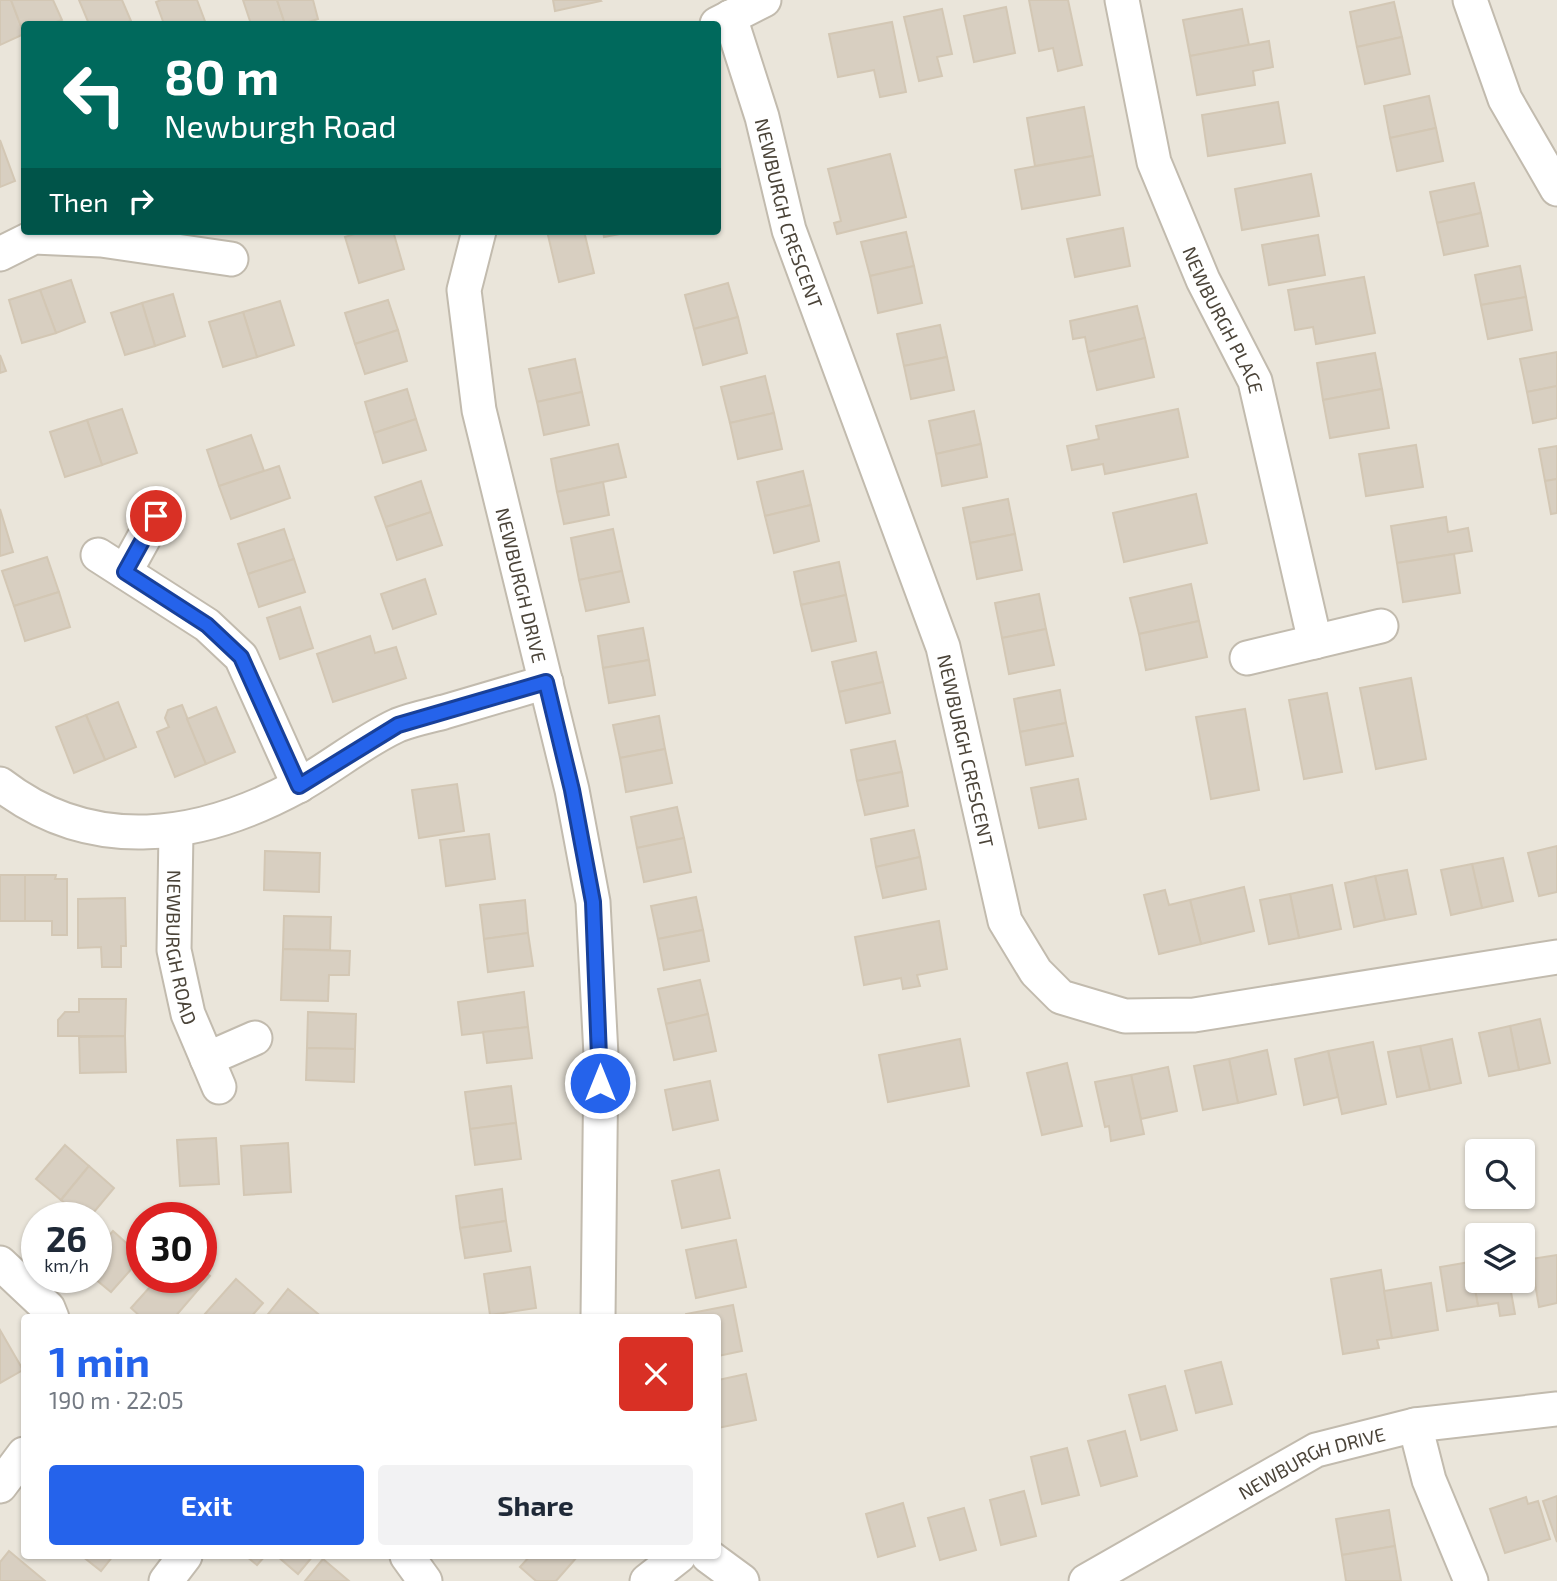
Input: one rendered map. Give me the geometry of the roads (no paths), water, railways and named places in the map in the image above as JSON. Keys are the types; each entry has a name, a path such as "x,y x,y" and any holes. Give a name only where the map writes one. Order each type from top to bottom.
{"street":[{"path":"724,21 764,0"},
{"name":"NEWBURGH PLACE","path":"1122,0 1154,162 1203,279 1255,381 1301,568 1315,642"},
{"path":"1470,0 1504,99 1557,189"},
{"name":"NEWBURGH CRESCENT","path":"724,21 762,117 789,230 943,647 1005,921 1036,972 1061,997 1125,1016 1195,1015 1557,957"},
{"name":"NEWBURGH DRIVE","path":"478,235 464,290 479,410 572,790 593,902 601,1055 598,1314"},
{"path":"0,254 34,237 192,242 231,259"},
{"path":"156,516 111,563 207,625 241,657 299,786"},
{"path":"1247,658 1381,626"},
{"path":"0,784 25,803 67,821 143,833 176,832 239,815 299,786 398,725 546,682"},
{"name":"NEWBURGH ROAD","path":"176,832 174,950 188,1014 213,1073 256,1038"},
{"path":"0,1263 48,1308 50,1314"},
{"name":"NEWBURGH DRIVE","path":"1093,1579 1315,1450 1415,1425 1557,1409"},
{"path":"1415,1425 1429,1480 1471,1581"},
{"path":"0,1486 21,1458"},
{"path":"166,1581 183,1559"},
{"path":"409,1559 425,1581"},
{"path":"647,1581 675,1559"},
{"path":"712,1559 742,1581"}]}
